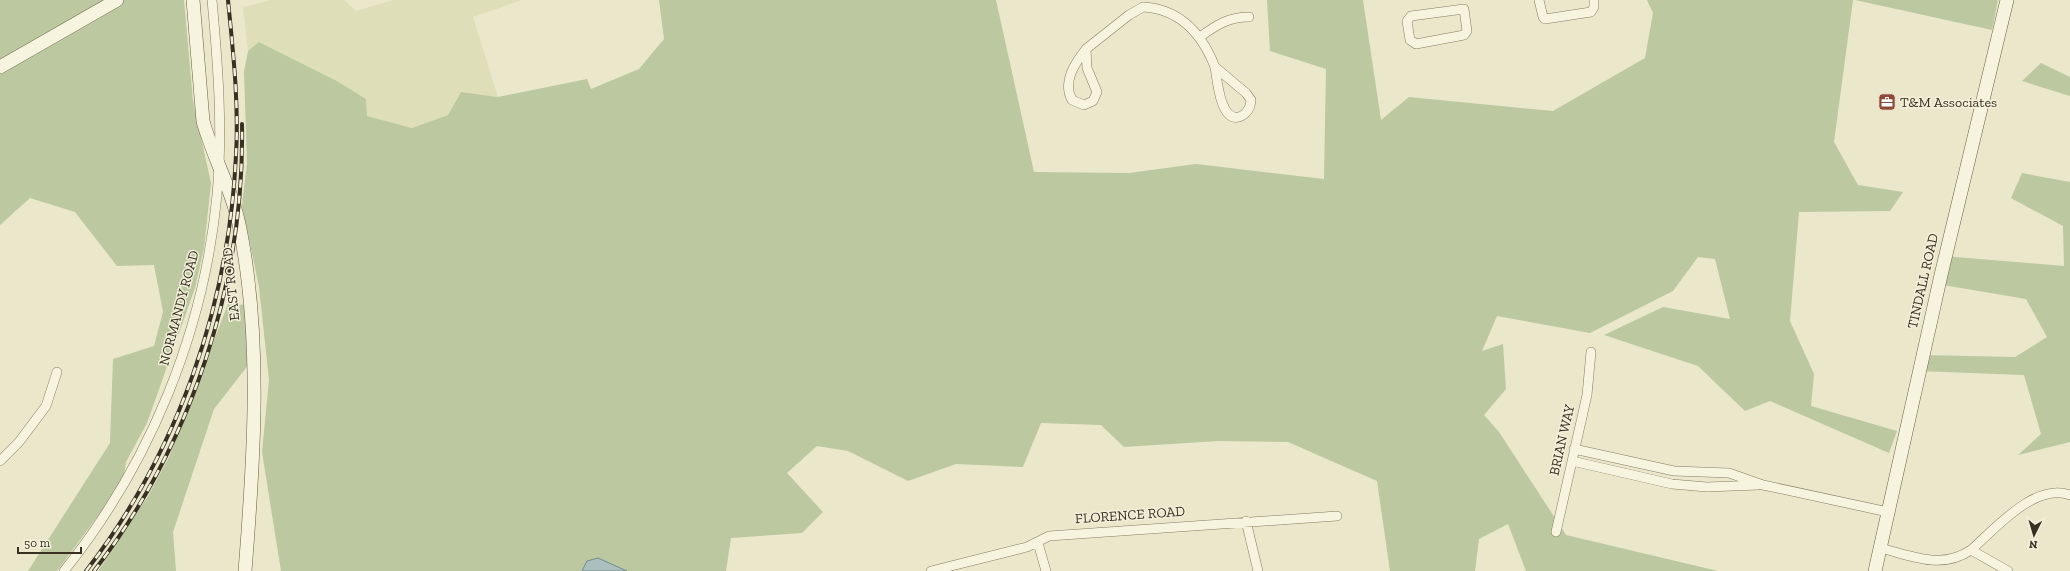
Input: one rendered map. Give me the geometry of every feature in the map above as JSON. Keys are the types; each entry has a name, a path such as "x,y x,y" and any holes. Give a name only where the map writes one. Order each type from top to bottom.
{"street":[{"path":"0,67 117,0"},
{"path":"98,11 126,0"},
{"name":"EAST ROAD","path":"193,0 203,121 219,167 233,199 240,229 251,311 253,449 245,571"},
{"name":"NORMANDY ROAD","path":"64,571 106,514 142,452 171,388 183,355 204,277 211,242 219,167 220,127 212,0"},
{"path":"1539,0 1543,17 1551,19 1591,12 1594,7 1594,0"},
{"name":"TINDALL ROAD","path":"1875,571 1943,268 2007,0"},
{"path":"1086,49 1087,68 1097,92 1093,101 1084,105 1072,100 1070,96 1069,81 1073,65 1086,49 1142,4 1157,8 1173,15 1190,27 1200,37 1209,51 1215,66 1220,94 1225,110 1233,117 1238,117 1245,114 1250,106 1249,96 1215,66"},
{"path":"1463,4 1468,30 1464,35 1416,44 1410,40 1407,21 1411,16 1463,4"},
{"path":"1200,37 1225,20 1237,17 1249,17"},
{"name":"BRIAN WAY","path":"1556,532 1587,395 1590,352"},
{"path":"0,461 19,442 46,406 57,372"},
{"path":"1574,449 1690,473 1729,474 1764,485 1888,512"},
{"path":"1572,461 1639,477 1689,486 1764,485"},
{"path":"1639,477 1641,464"},
{"path":"1689,486 1690,473"},
{"path":"1880,548 1935,561 1955,559 1971,550 2027,502 2042,496 2057,493 2070,495"},
{"name":"FLORENCE ROAD","path":"931,571 1038,543 1049,536 1056,535 1337,516"},
{"path":"1246,521 1258,571"},
{"path":"1038,543 1046,571"},
{"path":"1971,550 2008,571"}],"green space":[{"path":"0,0 184,0 193,101 211,183 204,248 195,288 147,423 126,462 123,482 57,571 28,571 110,443 113,359 154,346 163,312 154,265 117,266 75,212 30,198 0,225"},
{"path":"270,0 344,0 356,11 393,0 522,0 473,17 498,97 461,92 448,115 412,128 367,116 366,99 337,81 259,42 248,51 243,7"},
{"path":"659,0 996,0 1034,172 1129,173 1196,164 1324,179 1326,69 1270,51 1267,0 1363,0 1381,120 1409,97 1553,111 1645,58 1653,13 1647,0 1853,0 1834,142 1858,185 1903,192 1890,211 1799,212 1790,321 1814,374 1811,406 1897,431 1889,453 1770,401 1745,411 1698,366 1604,335 1663,307 1730,319 1715,259 1698,257 1673,291 1590,333 1497,316 1482,351 1503,344 1506,389 1484,415 1499,432 1566,535 1718,571 1526,571 1508,524 1479,539 1475,571 1390,571 1377,481 1288,442 1218,441 1124,447 1101,425 1041,423 1023,467 956,464 908,481 848,451 817,446 787,473 823,512 802,533 731,538 726,571 281,571 262,452 269,380 259,287 242,205 247,163 244,72 248,51 259,42 337,81 366,99 367,116 412,128 448,115 461,92 498,97 587,79 591,89 639,69 664,39"},
{"path":"1855,0 1998,0 1992,30"},
{"path":"2041,63 2070,77 2070,96 2022,81"},
{"path":"2022,173 2070,182 2070,442 2018,455 2041,434 2024,375 1918,371 1921,355 2015,357 2047,337 2026,299 1937,284 1943,256 2064,266 2063,226 2011,198"},
{"path":"228,304 245,305 249,364 214,409 173,532 176,571 98,571 148,496 169,457"}],"shaded area":[{"path":"598,558 627,571 582,571 587,561"}],"railway":[{"path":"86,571 119,525 147,477 172,427 193,375 210,321 223,267 231,211 236,155 237,116 234,58 228,0"},
{"path":"94,571 128,522 158,471 184,416 206,360 222,302 234,243 240,183 242,124"}],"place":[{"name":"T&M Associates","path":"1887,102"}]}
